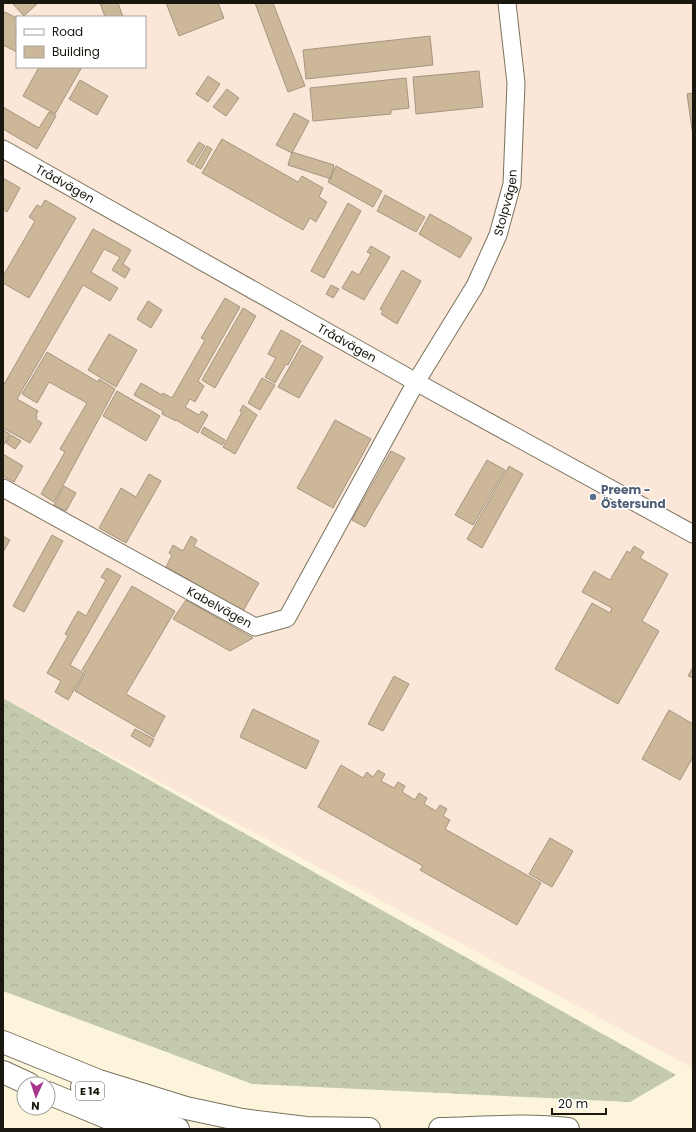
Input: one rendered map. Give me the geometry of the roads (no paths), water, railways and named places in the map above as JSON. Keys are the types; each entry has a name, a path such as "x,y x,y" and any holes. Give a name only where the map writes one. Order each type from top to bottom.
{"highway":[{"path":"3,1042 99,1081 186,1108 242,1120 299,1127 369,1129"},
{"name":"E 14","path":"3,1048 130,1110 178,1129"},
{"path":"3,1072 16,1078"},
{"name":"E 14","path":"56,1096 134,1129"},
{"path":"56,1097 114,1129"},
{"path":"440,1129 502,1127 568,1129"}],"street":[{"name":"Stolpvägen","path":"416,382 475,286 498,235 512,184 516,83 506,3"},
{"name":"Trådvägen","path":"3,149 416,382 693,534"},
{"name":"Kabelvägen","path":"3,488 255,627 287,618 416,382"}],"place":[{"name":"Preem - Östersund","path":"593,497"}]}
